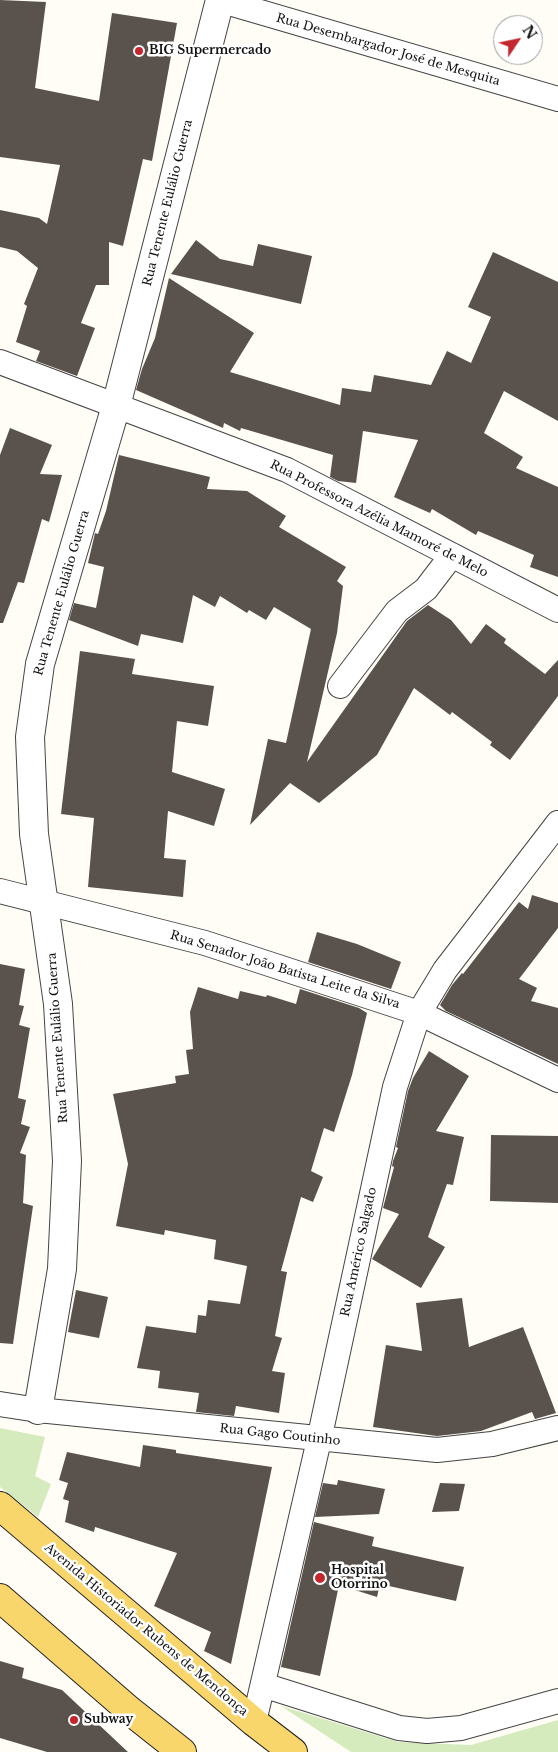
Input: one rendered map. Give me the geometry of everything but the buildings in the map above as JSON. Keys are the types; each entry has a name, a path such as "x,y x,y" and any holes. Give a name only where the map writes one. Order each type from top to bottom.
{"main road":[{"name":"Avenida Historiador Rubens de Mendonça","path":"0,1506 254,1722 293,1752"},
{"path":"0,1598 129,1710 182,1752"}],"street":[{"name":"Rua Desembargador José de Mesquita","path":"220,0 558,100"},
{"name":"Rua Tenente Eulálio Guerra","path":"38,1410 62,1269 67,1161 58,1004 34,834 30,737 40,664 116,406 220,0"},
{"name":"Rua Professora Azélia Mamoré de Melo","path":"0,362 287,470 558,610"},
{"path":"340,686 397,611 426,589 452,555"},
{"name":"Rua Américo Salgado","path":"254,1722 319,1440 395,1087 419,1013 445,970 558,823"},
{"name":"Rua Senador João Batista Leite da Silva","path":"0,891 205,942 419,1013 558,1080"},
{"name":"Rua Gago Coutinho","path":"0,1404 38,1410 319,1440 437,1450 492,1444 558,1428"},
{"path":"263,1685 399,1728 427,1731 461,1728 558,1700"}],"green space":[{"path":"0,1428 45,1437 35,1476 51,1484 38,1517 0,1487"},
{"path":"281,1706 398,1742 471,1745 558,1720 558,1752 351,1752"}],"place":[{"name":"BIG Supermercado","path":"139,51"},
{"name":"Hospital Otorrino","path":"320,1578"},
{"name":"Subway","path":"74,1720"}]}
